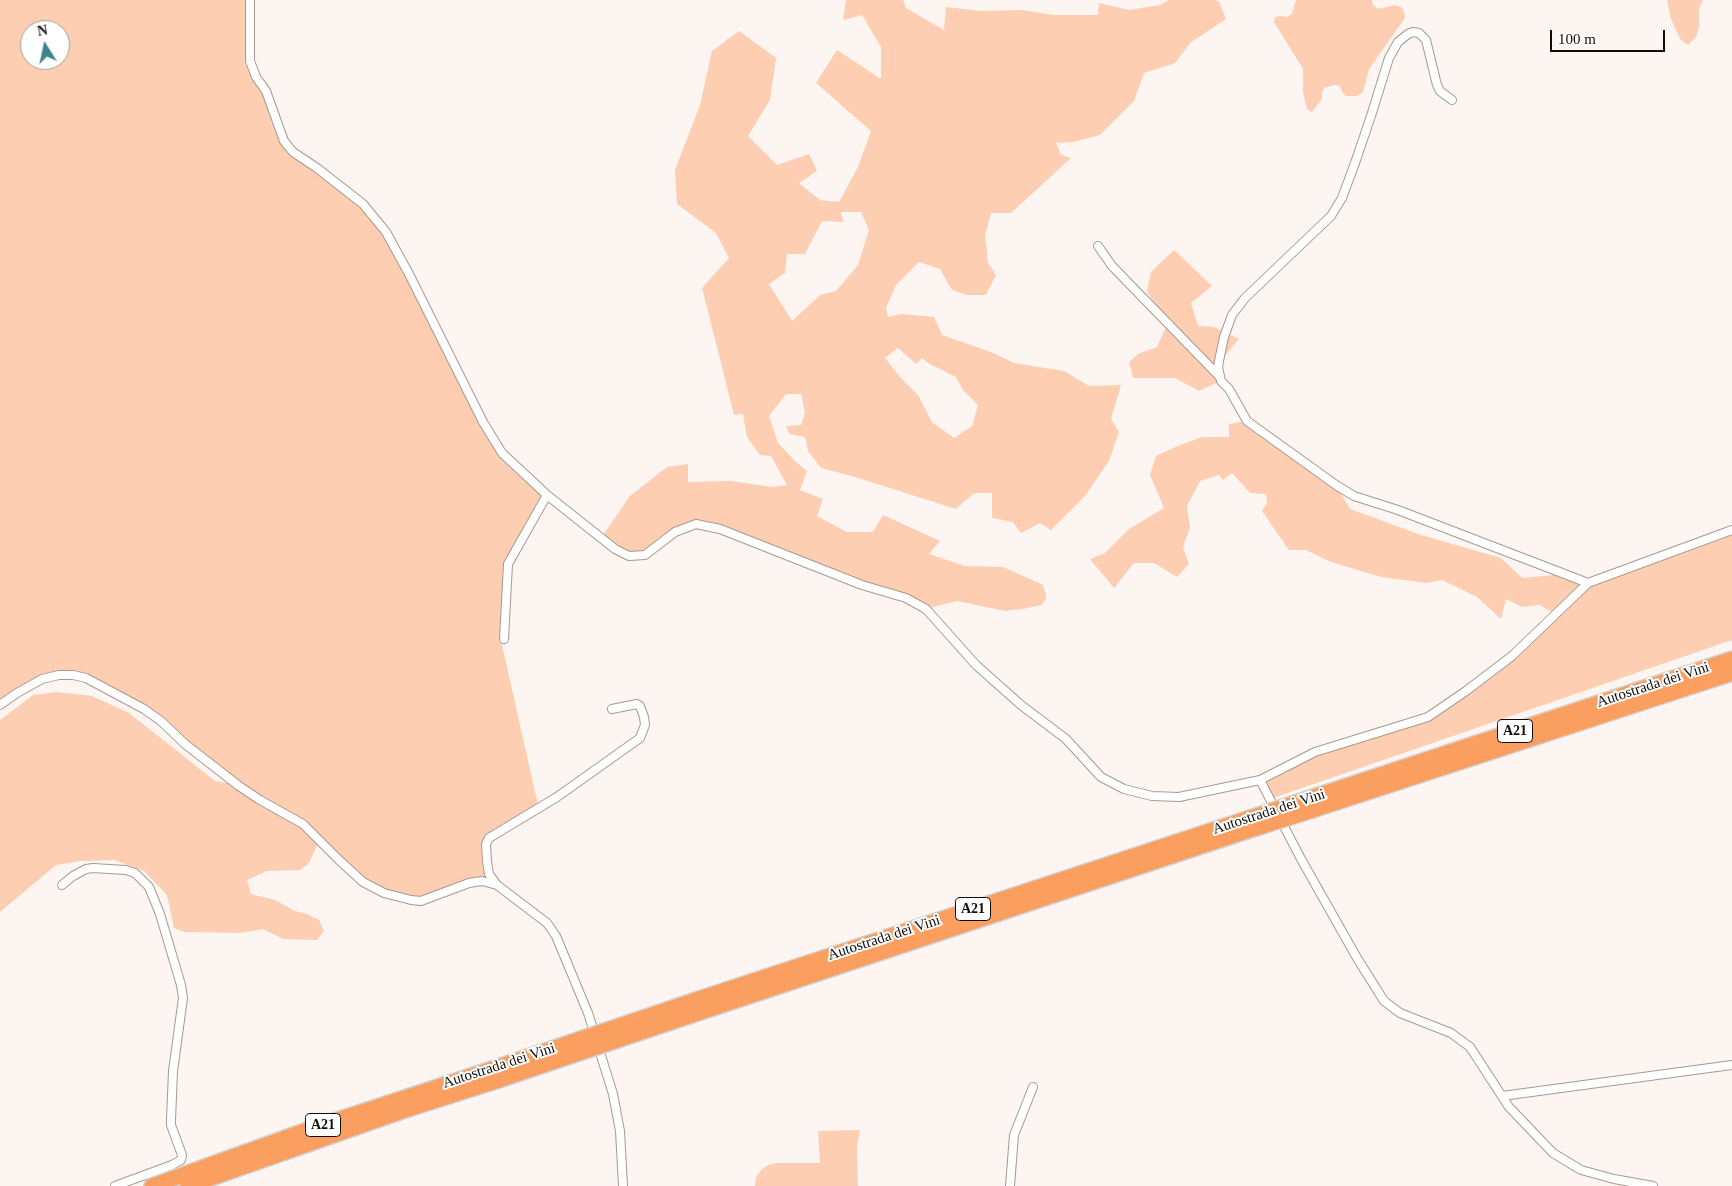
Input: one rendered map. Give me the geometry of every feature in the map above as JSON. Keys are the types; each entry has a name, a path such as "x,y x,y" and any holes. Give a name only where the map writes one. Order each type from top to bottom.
{"highway":[{"name":"Autostrada dei Vini","path":"1301,807 1732,659"},
{"name":"Autostrada dei Vini","path":"188,1186 497,1074 696,1007 1254,822 1732,673"},
{"name":"Autostrada dei Vini","path":"152,1186 313,1128 497,1074"}],"street":[{"path":"250,0 250,61 256,77 266,91 284,141 293,152 363,204 386,232 492,438 502,453 547,495 615,548 629,556 645,555 675,532 696,524 720,529 862,585 906,598 926,609 976,665 1021,705 1066,739 1101,777 1124,789 1152,796 1179,797 1260,780 1315,752 1428,717 1512,656 1588,583 1732,530"},
{"path":"1452,100 1440,91 1437,85 1426,40 1419,33 1413,32 1408,34 1398,42 1389,58 1342,198 1331,216 1322,227 1245,298 1232,315 1221,350 1218,367 1220,381 1229,389 1247,421 1354,496 1426,520 1588,583"},
{"path":"1098,246 1112,266 1219,376"},
{"path":"504,639 508,564 547,495"},
{"path":"0,705 42,679 66,675 86,678 161,721 185,744 240,786 260,800 303,824 363,882 384,893 421,901 470,883 482,881 497,885"},
{"path":"612,709 637,704 640,706 644,717 640,738 557,797 489,838 486,844 489,874 497,885 547,923 556,936 588,1012 613,1094 620,1131 623,1186"},
{"path":"1260,780 1301,859 1357,958 1384,1000 1400,1013 1451,1033 1470,1047 1509,1107 1553,1153 1581,1170 1614,1179 1652,1186"},
{"path":"62,885 86,868 135,872 149,887 160,914 181,984 183,998 172,1071 171,1125 182,1155 181,1160 115,1186"},
{"path":"1502,1096 1732,1065"},
{"path":"1010,1186 1014,1135 1033,1087"}],"shaded area":[{"path":"0,0 250,0 250,61 284,141 363,204 386,232 502,453 547,495 508,564 502,645 538,805 484,842 482,856 487,875 482,881 411,900 363,882 319,841 309,863 300,870 267,871 247,880 251,894 275,900 295,911 319,920 324,931 317,940 283,939 263,929 240,933 184,932 174,928 167,895 144,871 114,860 80,861 56,865 0,912 0,720 33,695 57,692 92,696 129,713 215,781 227,783 230,779 161,721 86,678 42,679 0,705"},
{"path":"846,0 903,0 906,8 944,30 946,7 981,11 1022,10 1053,15 1098,15 1099,3 1129,10 1160,5 1169,0 1215,0 1219,2 1226,19 1190,43 1175,63 1144,73 1134,101 1100,135 1074,142 1056,143 1061,155 1071,158 1011,213 991,213 985,236 988,263 996,275 986,295 967,295 952,290 940,269 919,262 896,285 886,308 888,317 901,314 934,317 942,335 991,352 1014,363 1064,371 1089,386 1121,385 1111,419 1119,432 1109,461 1085,496 1051,530 1040,523 1021,533 1013,522 992,518 992,493 974,493 956,509 821,468 808,451 805,437 789,434 786,426 801,425 805,413 801,394 786,394 769,416 778,443 807,471 800,490 823,499 817,516 847,532 873,532 883,515 940,541 929,554 965,566 1003,567 1043,585 1046,595 1045,601 1041,605 1005,611 957,601 926,609 696,524 675,532 645,555 629,556 601,538 630,496 667,467 688,464 688,482 731,481 772,487 787,485 771,456 760,455 747,437 743,414 734,415 702,288 729,258 716,233 677,204 675,170 700,105 712,51 739,31 776,58 770,100 748,136 777,165 809,154 817,171 799,183 820,200 839,202 858,167 871,131 816,83 837,50 881,79 881,47 862,15 843,20","holes":["841,212 861,212 869,230 858,265 836,291 820,295 792,321 769,284 785,273 787,254 805,254 822,221 843,222","898,348 916,364 922,358 956,377 963,390 978,405 972,426 954,438 932,422 918,395 885,358"]},
{"path":"1296,0 1372,0 1373,5 1378,9 1395,5 1401,7 1404,11 1405,18 1369,69 1363,92 1357,96 1346,96 1340,86 1330,86 1324,88 1322,99 1312,112 1307,109 1303,92 1303,69 1274,22 1275,17 1287,17 1292,14"},
{"path":"1667,0 1703,0 1699,9 1699,26 1696,37 1688,45 1680,39 1671,19"},
{"path":"1174,250 1212,286 1191,303 1198,326 1214,327 1239,339 1217,365 1221,381 1199,391 1175,378 1133,378 1129,362 1138,354 1157,347 1167,325 1147,291 1151,272"},
{"path":"1247,421 1336,485 1350,509 1421,535 1501,558 1522,578 1564,574 1588,583 1732,530 1732,640 1270,799 1260,780 1315,752 1428,717 1512,656 1555,614 1540,605 1522,607 1506,599 1501,619 1477,597 1442,580 1427,583 1381,577 1331,562 1306,550 1289,550 1262,511 1267,503 1266,494 1250,493 1232,473 1223,480 1219,475 1200,481 1187,506 1190,528 1183,547 1189,564 1177,577 1154,563 1134,563 1114,588 1090,559 1105,553 1129,529 1164,508 1150,475 1156,456 1202,437 1229,437 1229,424"},
{"path":"860,1130 857,1146 858,1186 755,1186 756,1177 768,1165 778,1163 820,1163 818,1131"}]}
